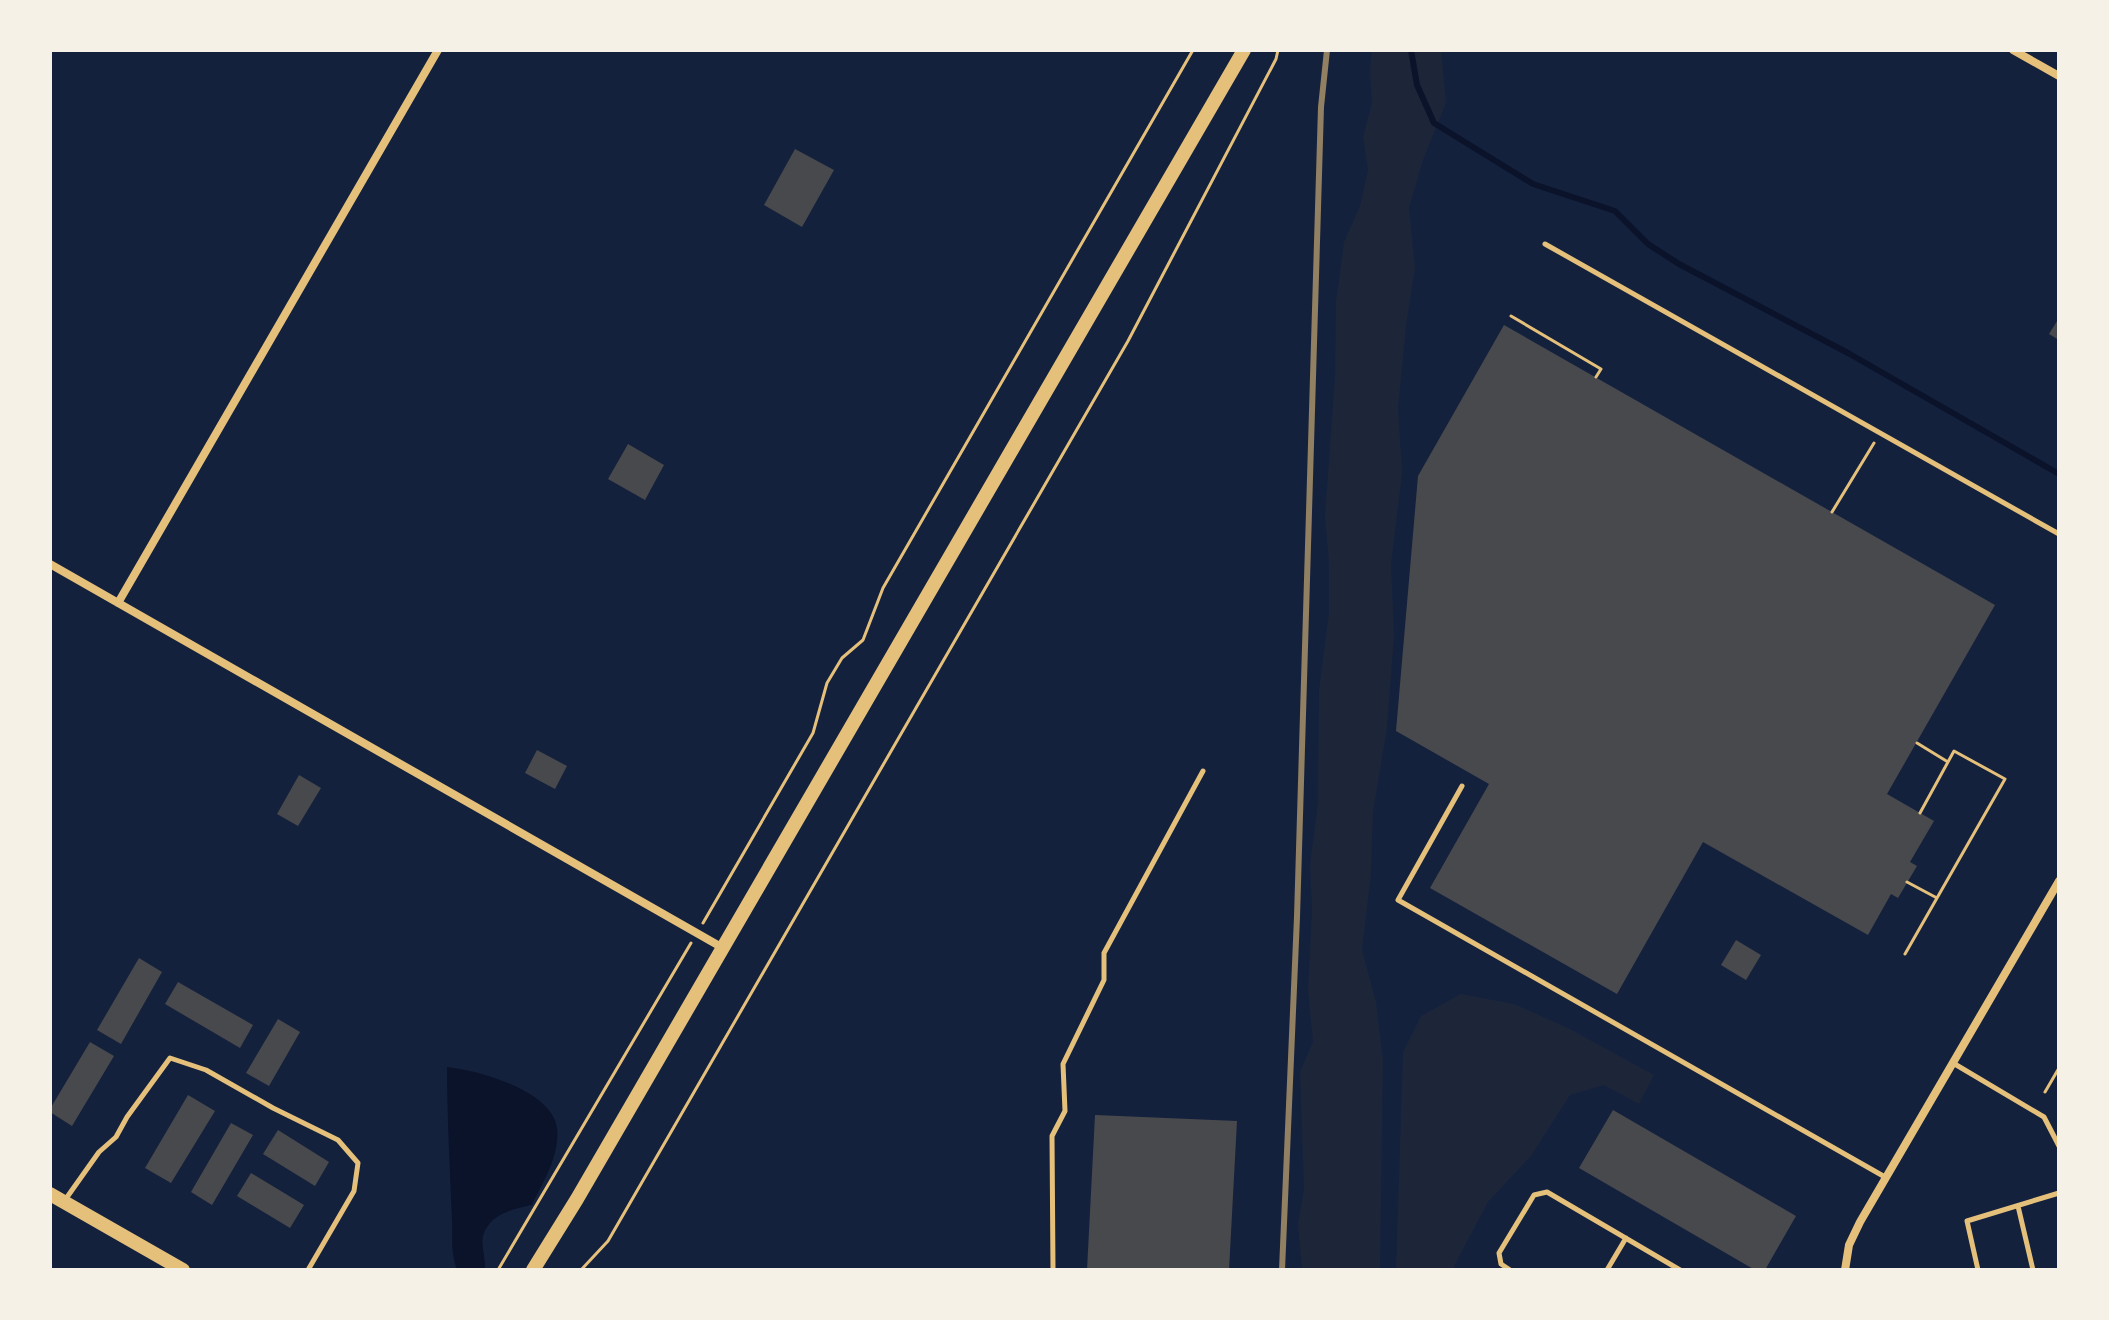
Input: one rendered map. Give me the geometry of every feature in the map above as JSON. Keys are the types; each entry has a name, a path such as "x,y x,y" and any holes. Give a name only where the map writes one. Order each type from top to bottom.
{"main road":[{"path":"533,1270 1244,50"},
{"path":"50,1194 183,1270"}],"street":[{"path":"118,603 438,50"},
{"path":"2013,50 2059,76"},
{"path":"50,564 723,948"},
{"path":"1845,1270 1849,1245 1885,1177 2059,881"}],"lane":[{"path":"1545,244 2059,534"},
{"path":"1053,1270 1052,1136 1065,1111 1063,1064 1104,980 1104,953 1203,771"},
{"path":"1462,786 1398,900 1885,1177"},
{"path":"64,1202 99,1152 116,1137 170,1058 206,1070 338,1140 358,1163 354,1191 308,1270"},
{"path":"1952,1062 2044,1117 2059,1146"},
{"path":"1510,1270 1501,1264 1499,1253 1534,1195 1547,1192 1680,1270"},
{"path":"1978,1270 1967,1221 2059,1193"},
{"path":"2018,1206 2033,1270"},
{"path":"1607,1270 1626,1238"}],"path":[{"path":"498,1270 813,733 827,683 842,658 863,640 883,588 1193,50"},
{"path":"581,1270 608,1241 1128,341 1278,50"},
{"path":"1511,316 1601,369 1596,377"},
{"path":"1832,512 1880,433"},
{"path":"1917,743 1948,762"},
{"path":"1905,954 2005,779 1954,751 1920,813"},
{"path":"1907,882 1937,898"},
{"path":"2045,1092 2059,1068"}],"shaded area":[{"path":"1372,50 1441,50 1446,103 1423,160 1409,208 1415,268 1398,408 1402,473 1391,564 1394,637 1387,728 1373,812 1371,873 1362,950 1376,1002 1383,1060 1380,1270 1302,1270 1298,1224 1304,1189 1300,1072 1313,1042 1308,990 1312,913 1310,864 1318,803 1319,690 1329,613 1325,515 1335,377 1336,302 1344,242 1360,206 1368,170 1363,137 1372,103"},
{"path":"1461,994 1514,1004 1568,1028 1654,1075 1639,1104 1604,1085 1570,1095 1531,1156 1488,1202 1452,1270 1396,1270 1403,1052 1421,1016"},
{"path":"447,1067 494,1078 529,1093 552,1115 557,1128 553,1159 532,1205 503,1214 486,1229 483,1236 485,1270 457,1270 453,1256"}],"building":[{"path":"795,149 834,170 802,227 764,205"},
{"path":"2059,318 2059,340 2049,334"},
{"path":"1504,325 1995,605 1887,794 1934,821 1910,862 1917,866 1898,898 1891,894 1868,935 1703,842 1617,994 1430,888 1489,784 1396,731 1418,476"},
{"path":"628,444 664,465 645,500 608,479"},
{"path":"537,750 567,766 555,789 525,773"},
{"path":"299,775 321,788 298,826 277,814"},
{"path":"1736,940 1761,955 1746,980 1721,965"},
{"path":"139,958 162,972 121,1044 97,1030"},
{"path":"178,982 253,1025 240,1048 165,1004"},
{"path":"278,1019 300,1032 269,1086 246,1073"},
{"path":"90,1042 114,1056 72,1126 50,1109"},
{"path":"188,1095 215,1111 171,1183 145,1168"},
{"path":"1613,1110 1796,1216 1765,1270 1755,1270 1579,1168"},
{"path":"1095,1115 1237,1121 1229,1270 1087,1270"},
{"path":"231,1123 253,1135 212,1205 191,1192"},
{"path":"278,1130 329,1162 315,1186 263,1154"},
{"path":"251,1173 304,1205 290,1228 237,1196"}],"waterway":[{"path":"1411,50 1417,85 1434,123 1533,184 1615,211 1648,244 1679,264 1848,353 2059,474"}],"railway":[{"path":"1282,1270 1297,917 1321,107 1327,50"}]}
